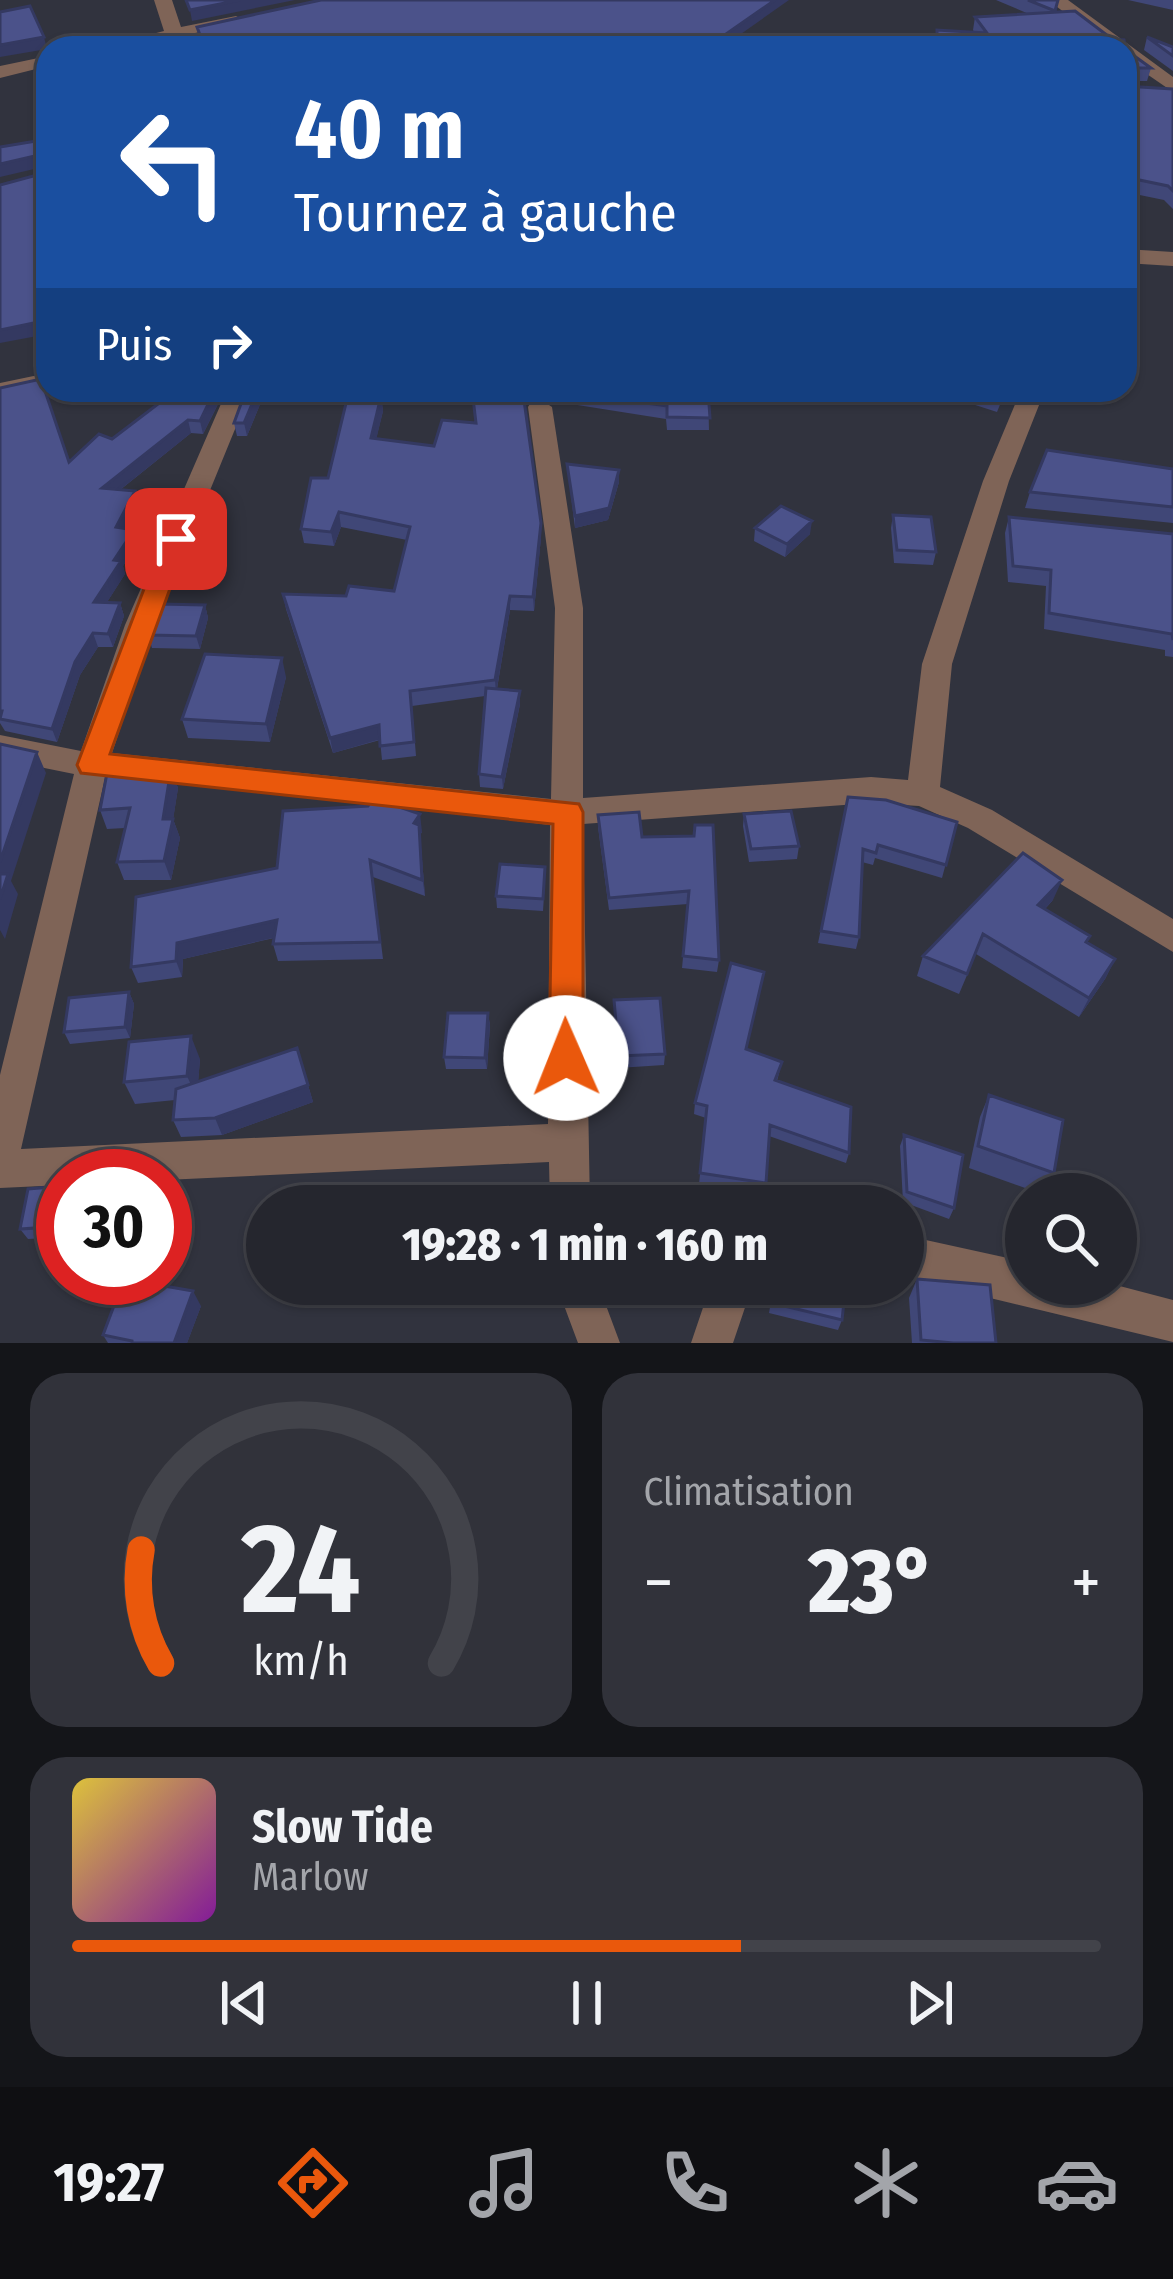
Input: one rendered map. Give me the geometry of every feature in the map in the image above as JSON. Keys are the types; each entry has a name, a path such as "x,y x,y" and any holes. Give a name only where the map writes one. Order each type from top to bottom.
{"street":[{"path":"163,0 174,33"},
{"path":"1057,0 1105,36"},
{"path":"164,36 257,17"},
{"path":"1137,60 1173,90"},
{"path":"0,72 36,64"},
{"path":"1150,92 1173,90"},
{"path":"1137,257 1173,259"},
{"path":"0,391 36,383"},
{"path":"0,1155 92,765 140,625 234,402"},
{"path":"923,794 938,664 996,518 1030,402"},
{"path":"540,407 569,608 569,1185"},
{"path":"0,747 92,765 155,767 521,811 568,812 871,790 923,794 980,819 1173,937"},
{"path":"0,1169 568,1142"},
{"path":"924,1261 1005,1279"},
{"path":"585,1305 599,1343"},
{"path":"712,1343 725,1305"},
{"path":"1110,1305 1173,1321"}],"building":[{"path":"186,0 240,0 190,10"},
{"path":"321,0 775,0 723,36 200,36 197,27"},
{"path":"1028,0 1058,0 1055,11"},
{"path":"30,6 44,36 0,45 0,12"},
{"path":"1075,11 1108,36 937,36 937,30 987,33 975,17"},
{"path":"1147,37 1173,47 1173,56"},
{"path":"1137,87 1173,89 1173,191 1137,180"},
{"path":"36,141 36,156 0,164 0,147"},
{"path":"36,175 36,322 0,330 0,185"},
{"path":"36,380 36,402 49,402 69,462 99,434 112,439 161,402 209,402 200,421 188,420 102,488 135,491 116,527 134,530 114,560 121,561 94,602 120,603 108,634 93,633 75,662 52,729 0,719 0,388"},
{"path":"242,402 253,402 244,423 234,423"},
{"path":"346,402 380,402 371,438 434,446 442,420 476,423 473,402 524,402 541,523 533,597 510,596 495,680 410,691 414,742 380,746 379,725 330,738 283,594 346,596 349,586 394,591 410,527 339,512 331,532 301,529 311,478 328,478"},
{"path":"640,402 709,402 710,418 667,417 667,406"},
{"path":"1047,450 1173,469 1173,507 1030,492"},
{"path":"567,464 619,470 609,508 575,516"},
{"path":"781,506 812,521 787,544 755,528"},
{"path":"893,515 931,517 936,552 897,550"},
{"path":"1009,517 1173,534 1173,640 1172,634 1049,613 1051,570 1013,566"},
{"path":"159,604 205,605 196,636 148,635"},
{"path":"205,654 282,658 266,724 182,719"},
{"path":"486,688 520,691 502,777 479,774"},
{"path":"0,744 37,752 0,862"},
{"path":"171,769 163,819 173,819 164,861 117,862 130,808 100,810 107,773"},
{"path":"848,797 886,800 957,822 946,865 878,845 876,853 863,849 859,937 821,931"},
{"path":"373,798 420,814 414,823 419,825 422,880 370,860 380,942 273,944 277,920 177,943 176,961 131,967 136,897 277,868 283,811 368,806"},
{"path":"791,811 799,846 751,849 744,814"},
{"path":"639,812 642,837 694,836 695,825 713,825 719,960 683,956 689,891 609,898 598,815"},
{"path":"1023,853 1062,880 1038,905 1090,936 1086,942 1115,959 1089,998 983,934 967,974 923,956"},
{"path":"500,864 545,867 543,899 496,896"},
{"path":"0,874 8,874 0,899"},
{"path":"731,963 764,972 746,1049 782,1062 775,1080 851,1107 849,1153 770,1125 766,1183 700,1173 707,1106 695,1103"},
{"path":"129,992 125,1027 64,1032 69,998"},
{"path":"660,998 665,1054 619,1056 614,1000"},
{"path":"448,1013 488,1013 485,1058 444,1057"},
{"path":"191,1036 187,1076 124,1082 129,1042"},
{"path":"297,1048 308,1085 215,1118 173,1120 176,1089"},
{"path":"989,1095 1063,1120 1054,1173 978,1146"},
{"path":"904,1135 963,1155 954,1208 924,1198 924,1185 907,1185"},
{"path":"36,1188 36,1228 20,1229 28,1189"},
{"path":"924,1280 990,1285 996,1343 921,1340 919,1305 924,1305"},
{"path":"114,1305 188,1305 174,1343 132,1343 103,1335"},
{"path":"780,1305 844,1305 842,1320"}],"route":[{"path":"176,539 140,625 92,765 155,767 521,811 568,812 566,1058"}]}
